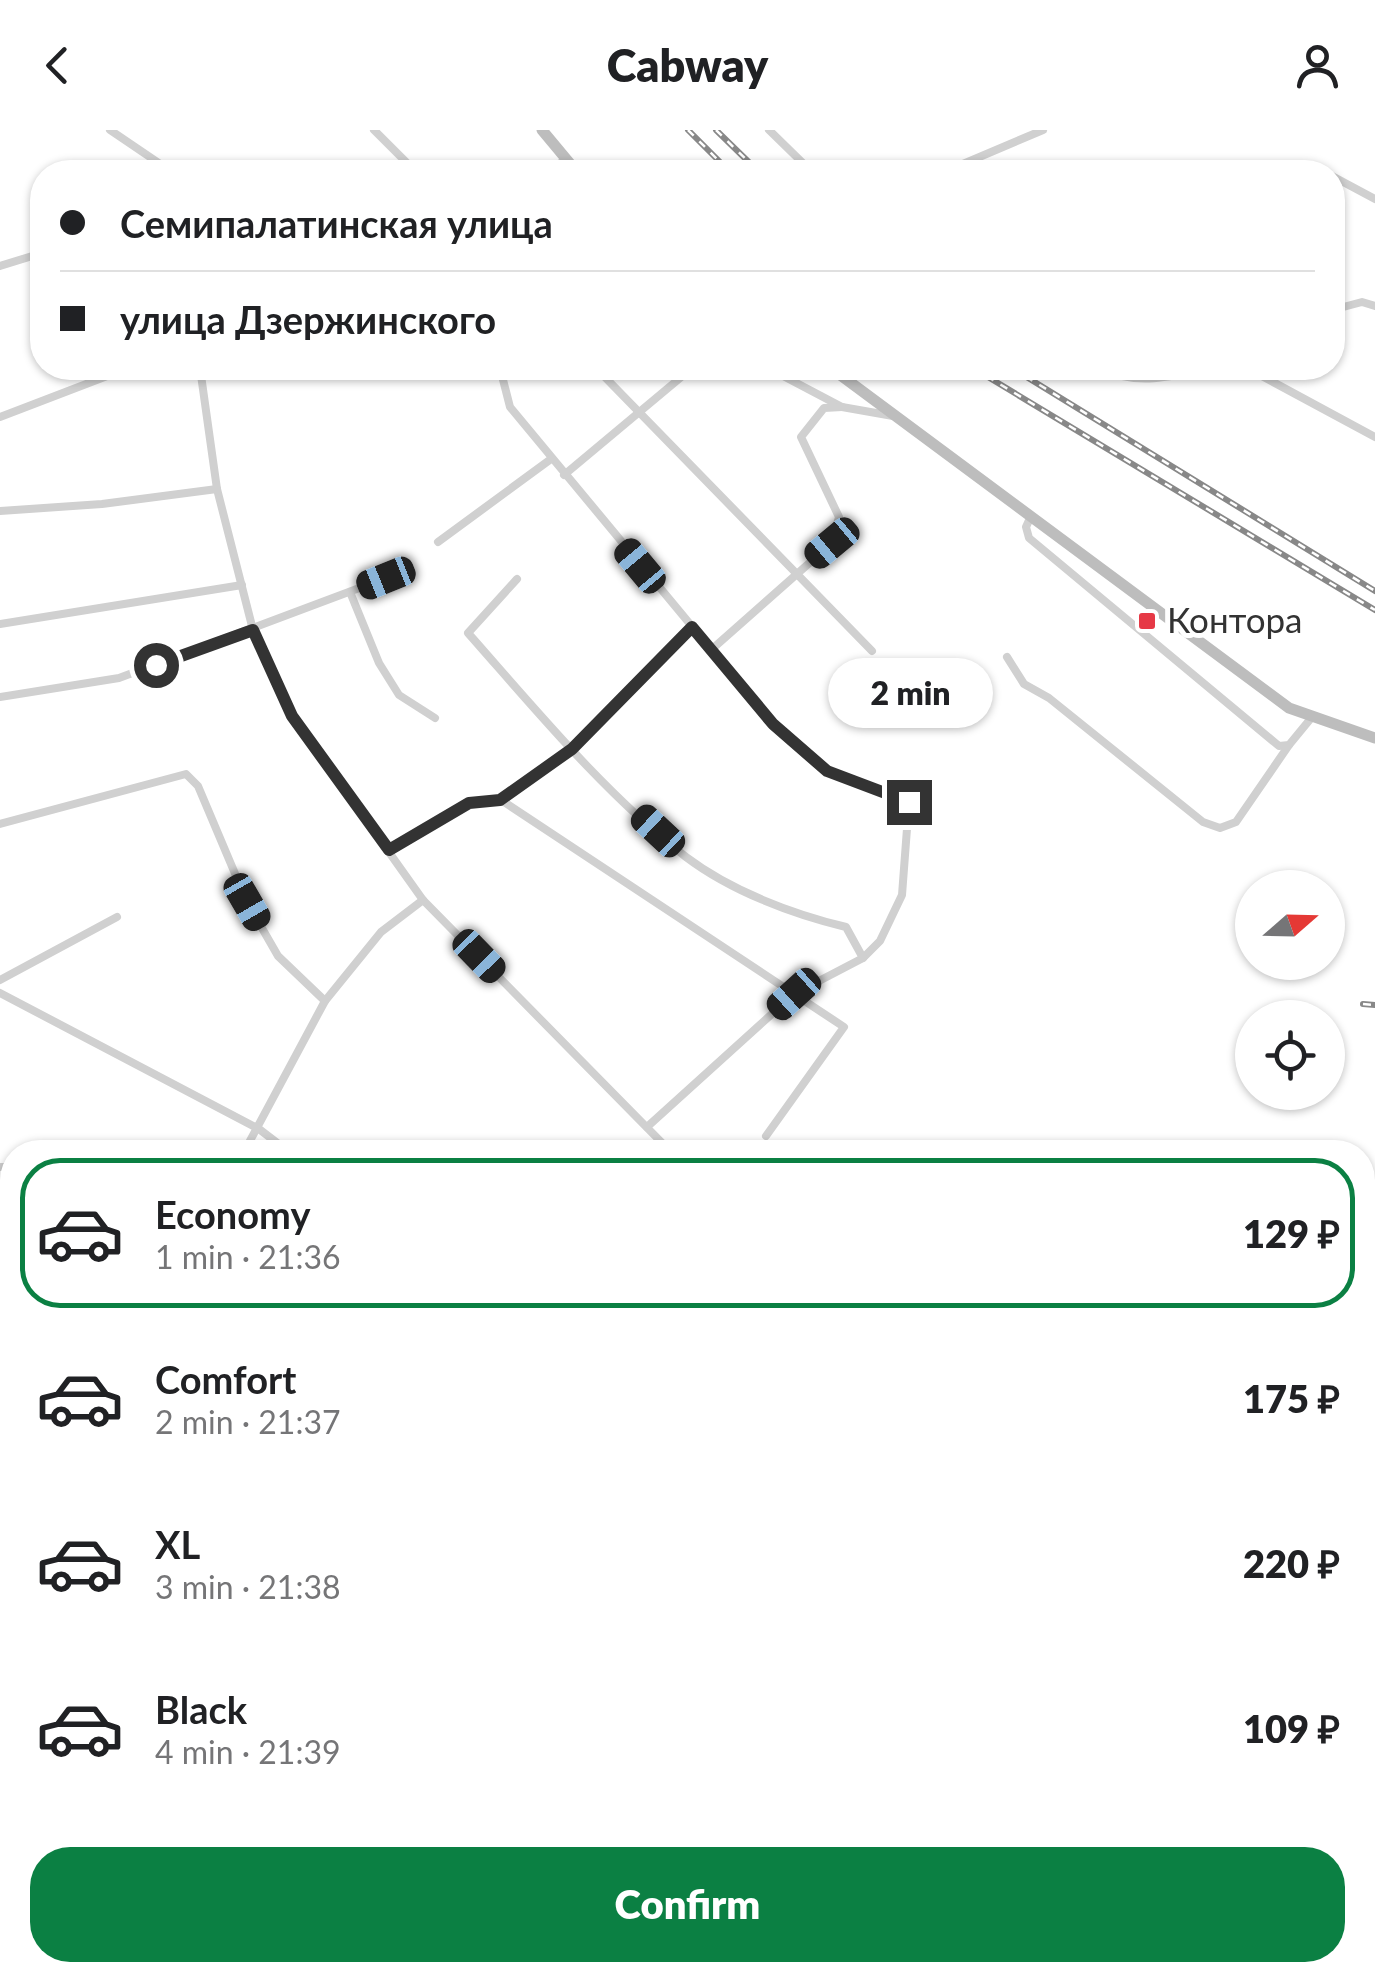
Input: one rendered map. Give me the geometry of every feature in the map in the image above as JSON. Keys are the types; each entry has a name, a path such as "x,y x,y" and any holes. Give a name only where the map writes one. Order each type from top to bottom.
{"main road":[{"path":"542,130 566,159"},
{"path":"848,380 1289,708 1375,738"}],"street":[{"path":"110,130 154,160"},
{"path":"374,130 404,160"},
{"path":"768,130 799,160"},
{"path":"972,160 1043,130"},
{"path":"1345,183 1375,199"},
{"path":"0,266 30,257"},
{"path":"1345,307 1362,302 1375,306"},
{"path":"0,417 97,380"},
{"path":"202,380 217,489 253,630 292,716 423,900 658,1140"},
{"path":"503,380 510,407 773,724 827,771 909,802 902,895 880,942 864,958 794,994 646,1127"},
{"path":"608,380 872,651"},
{"path":"564,474 676,380"},
{"path":"791,380 842,406"},
{"path":"1269,380 1375,437"},
{"path":"711,650 832,543 839,517 801,438 824,408 842,406 897,416"},
{"path":"438,542 551,459"},
{"path":"0,511 102,504 217,489"},
{"path":"1032,514 1026,527 1029,538 1280,746 1289,745"},
{"path":"0,696 120,678 386,578"},
{"path":"516,579 468,633 572,749 688,858 759,898 846,927 864,958"},
{"path":"0,624 242,584"},
{"path":"350,592 379,663 399,694 435,718"},
{"path":"389,850 469,803 500,800 572,749 692,627"},
{"path":"1007,657 1024,684 1050,698 1203,822 1220,828 1236,822 1312,717"},
{"path":"0,824 186,774 198,786 247,902 278,956 325,1001"},
{"path":"500,800 844,1027 766,1136"},
{"path":"252,1140 325,1001 381,932 423,900"},
{"path":"0,980 116,917"},
{"path":"0,994 272,1140"}],"railway":[{"path":"688,130 718,160"},
{"path":"716,130 747,160"},
{"path":"993,380 1375,610"},
{"path":"1032,380 1375,591"},
{"path":"1363,1004 1375,1005"}],"place":[{"name":"Контора","path":"1147,621"}],"route":[{"path":"156,665 253,630 292,716 389,850 469,803 500,800 572,749 692,627 773,724 827,771 909,802"}]}
